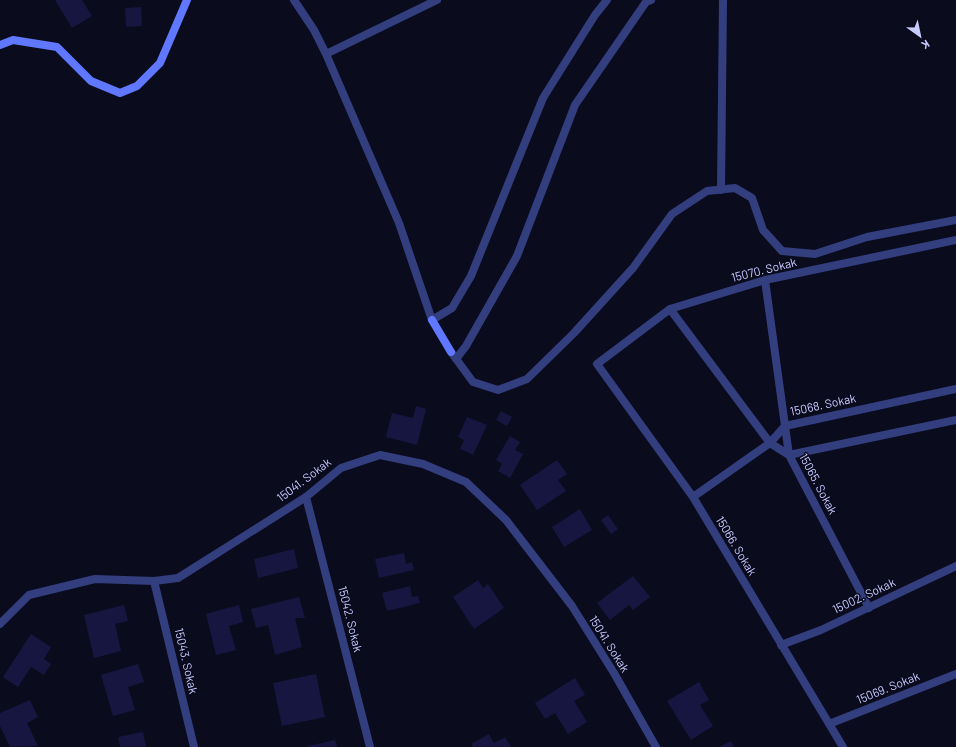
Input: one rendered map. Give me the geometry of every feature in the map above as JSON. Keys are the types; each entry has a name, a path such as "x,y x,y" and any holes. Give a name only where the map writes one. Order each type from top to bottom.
{"street":[{"path":"0,45 13,40 57,47 91,81 120,93 137,86 160,63 187,0"},
{"path":"294,0 314,30 326,54 400,223 432,320 454,356 473,382 498,390 527,379 574,333 633,268 672,214 707,191 735,188 752,198 762,230 782,251 815,254 867,237 956,220"},
{"path":"326,54 437,0"},
{"path":"432,320 452,308 471,276 543,98 595,15 607,0"},
{"path":"454,356 466,346 517,256 576,105 646,2 651,0"},
{"path":"721,190 723,0"},
{"name":"15070. Sokak","path":"597,364 670,309 765,280 956,240"},
{"path":"765,280 789,455 956,420"},
{"name":"15065. Sokak","path":"670,309 770,443 789,455 869,608"},
{"name":"15066. Sokak","path":"597,364 694,497 843,747"},
{"name":"15068. Sokak","path":"694,497 770,443 785,426 956,389"},
{"name":"15041. Sokak","path":"0,624 28,595 95,579 154,581 178,578 306,497 341,468 380,455 423,464 466,482 506,520 572,606 614,673 656,747"},
{"name":"15042. Sokak","path":"306,497 370,747"},
{"name":"15002. Sokak","path":"781,645 821,630 956,566"},
{"name":"15043. Sokak","path":"154,581 194,747"},
{"name":"15069. Sokak","path":"829,724 956,674"}],"building":[{"path":"55,0 82,0 92,16 72,28"},
{"path":"141,7 142,26 126,27 125,8"},
{"path":"416,406 426,409 417,445 386,437 392,413 413,418"},
{"path":"501,411 512,417 507,426 496,420"},
{"path":"467,417 487,425 473,455 460,449 464,440 458,437"},
{"path":"510,436 520,442 515,450 523,454 510,478 498,471 502,464 496,460"},
{"path":"557,460 567,474 558,480 566,491 537,510 520,485"},
{"path":"580,509 592,530 564,547 552,527"},
{"path":"608,515 618,529 611,534 601,520"},
{"path":"294,549 298,568 258,578 254,559"},
{"path":"404,553 406,564 412,562 414,570 379,578 375,559"},
{"path":"633,576 650,597 633,610 629,605 610,620 597,603"},
{"path":"478,580 483,588 488,584 504,608 474,629 453,597"},
{"path":"410,586 412,597 418,596 420,603 387,611 382,593"},
{"path":"299,597 305,618 295,618 302,647 275,655 268,625 256,628 251,609"},
{"path":"124,605 128,621 115,624 121,651 94,658 84,615"},
{"path":"239,605 243,622 229,626 236,650 216,655 206,614"},
{"path":"31,634 51,647 44,659 51,664 44,675 31,667 18,687 3,677"},
{"path":"138,664 144,682 128,687 135,710 113,716 101,675"},
{"path":"316,674 325,717 282,726 273,683"},
{"path":"575,678 585,695 574,701 587,722 568,734 555,713 545,719 535,703"},
{"path":"699,682 709,700 700,705 713,726 691,740 667,701"},
{"path":"30,700 38,717 27,723 38,746 10,747 0,726 0,713"},
{"path":"143,732 146,747 120,747 118,737"},
{"path":"489,734 494,743 505,737 511,747 473,747 471,744"},
{"path":"335,740 337,747 308,747 308,746"},
{"path":"731,741 734,747 719,747"}]}
